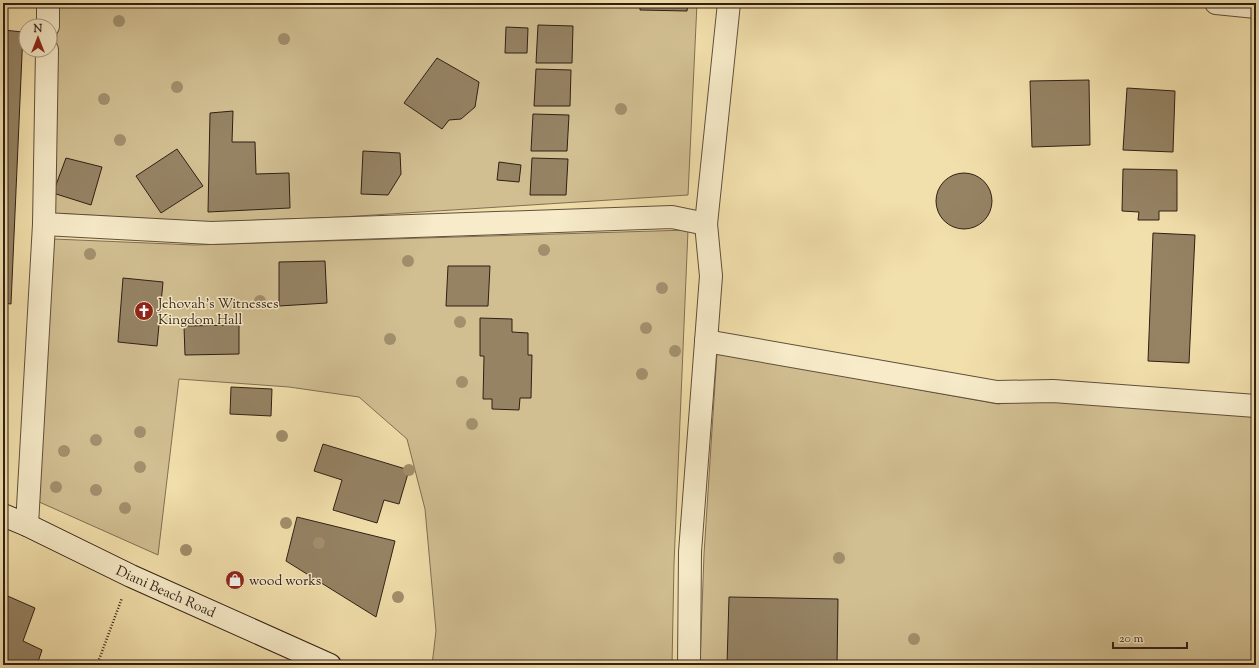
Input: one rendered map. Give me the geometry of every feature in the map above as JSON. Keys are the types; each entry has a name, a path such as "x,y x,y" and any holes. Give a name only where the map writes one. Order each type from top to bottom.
{"street":[{"path":"48,3 48,18"},
{"path":"689,665 690,552 711,276 706,224 729,3"},
{"path":"1216,3 1256,7"},
{"path":"27,525 44,224 47,58"},
{"path":"44,224 211,232 672,217 706,224"},
{"path":"706,341 997,392 1053,391 1256,406"},
{"name":"Diani Beach Road","path":"3,515 27,525 131,576 330,665"}],"path":[{"path":"97,665 131,576"}],"shaded area":[{"path":"58,3 697,3 688,195 342,217 209,222 51,213 56,58 58,58"},
{"path":"688,230 674,564 672,665 432,665 436,631 425,509 407,439 359,397 289,387 179,379 158,555 28,497 54,239 194,245"},
{"path":"717,353 998,404 1037,399 1256,414 1256,665 700,665 704,554"}],"building":[{"path":"640,3 688,3 687,11 640,10"},
{"path":"538,25 573,26 572,63 536,63"},
{"path":"506,27 528,28 527,53 505,53"},
{"path":"3,30 18,32 18,58 22,58 11,304 3,303"},
{"path":"437,58 479,82 475,107 461,119 449,120 442,129 404,103"},
{"path":"536,69 571,70 570,106 534,106"},
{"path":"1089,80 1090,145 1032,147 1030,81"},
{"path":"1127,88 1175,91 1173,152 1123,150"},
{"path":"233,111 232,142 255,142 256,174 289,173 290,208 208,212 210,113"},
{"path":"533,114 569,115 567,151 531,151"},
{"path":"177,149 203,186 161,213 136,176"},
{"path":"363,151 400,153 401,174 388,195 361,194"},
{"path":"66,158 102,167 91,205 53,193"},
{"path":"532,158 568,159 566,195 530,195"},
{"path":"499,162 521,165 519,182 497,180"},
{"path":"1123,169 1177,170 1177,211 1159,211 1159,220 1138,220 1139,212 1122,211"},
{"path":"959,173 969,173 984,181 990,190 992,201 990,212 984,221 969,229 959,229 948,224 941,217 936,206 936,196 941,185 948,178"},
{"path":"1153,233 1195,235 1189,363 1148,361"},
{"path":"325,261 327,303 279,306 279,262"},
{"path":"448,266 490,266 488,306 446,306"},
{"path":"123,278 163,282 157,346 118,342"},
{"path":"480,318 512,319 512,332 528,333 528,355 532,355 531,398 520,398 519,410 492,409 492,399 483,399 484,356 480,356"},
{"path":"239,325 239,354 185,355 184,326"},
{"path":"231,387 272,389 271,416 230,414"},
{"path":"323,444 409,470 399,504 384,500 377,523 333,510 342,480 314,471"},
{"path":"297,517 395,541 376,617 286,561"},
{"path":"3,594 35,608 23,641 42,650 37,665 3,665"},
{"path":"729,597 838,599 837,665 727,665"}],"place":[{"name":"Jehovah's Witnesses Kingdom Hall","path":"144,311"},
{"name":"wood works","path":"235,580"}]}
